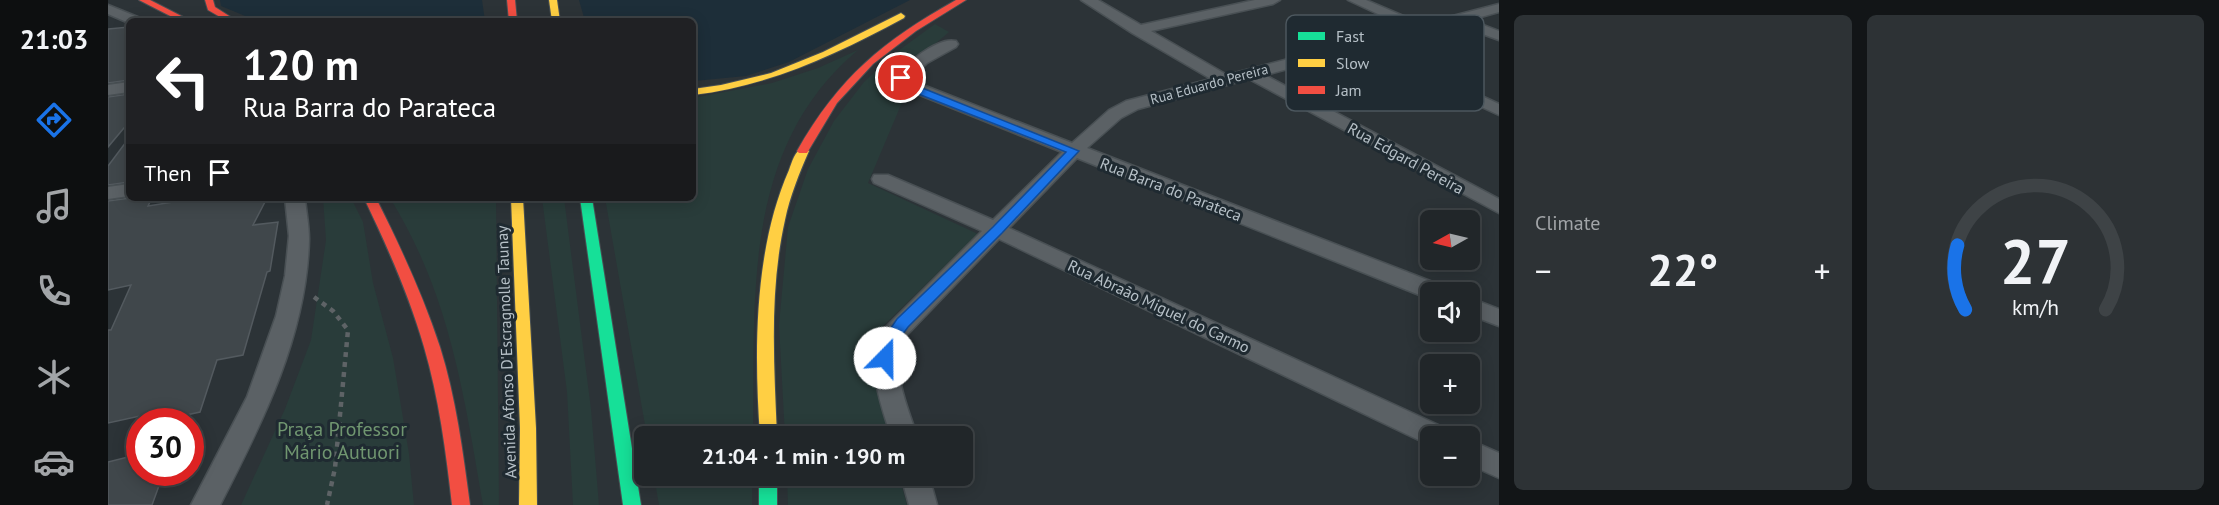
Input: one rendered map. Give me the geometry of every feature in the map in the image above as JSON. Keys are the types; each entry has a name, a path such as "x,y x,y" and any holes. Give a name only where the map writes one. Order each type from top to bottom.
{"highway":[{"path":"143,0 181,18"},
{"path":"210,0 211,8 228,18"},
{"path":"511,0 513,18"},
{"path":"768,426 767,326 770,262 778,217 794,165 830,105 874,56 927,19 962,0"},
{"path":"696,92 725,88 777,76 914,9"},
{"path":"371,201 401,261 432,347 446,410 461,505"},
{"name":"Avenida Afonso D'Escragnolle Taunay","path":"516,201 528,428 528,505"},
{"path":"586,201 632,505"},
{"path":"768,486 768,505"}],"street":[{"path":"1088,0 1224,80"},
{"path":"1137,30 1273,0"},
{"path":"1355,0 1390,15"},
{"name":"Rua Eduardo Pereira","path":"1471,15 1499,8"},
{"path":"112,13 126,18"},
{"path":"1484,30 1499,36"},
{"name":"Rua Barra do Parateca","path":"951,44 931,54 905,74 901,82 1420,286"},
{"name":"Rua Eduardo Pereira","path":"901,426 888,378 885,358 888,344 903,323 1073,151 1115,114 1132,105 1286,63"},
{"name":"Rua Edgard Pereira","path":"1250,73 1286,92"},
{"path":"108,90 126,87"},
{"path":"1484,103 1499,110"},
{"name":"Rua Edgard Pereira","path":"1321,111 1499,207"},
{"name":"Rua Abraão Miguel do Carmo","path":"881,179 997,230 1420,428"},
{"path":"108,193 126,190"},
{"path":"205,505 259,401 281,339 294,284 298,249 296,201"},
{"path":"1480,310 1499,318"},
{"path":"1480,457 1499,466"},
{"path":"918,486 923,505"}],"path":[{"path":"294,284 333,311 348,330 334,468 327,505"}],"green space":[{"path":"935,24 949,32 889,83 906,93 868,183 978,234 885,324 874,340 872,363 888,426 784,426 779,325 788,227 808,169 834,121 864,82 898,51"},
{"path":"858,50 820,89 793,132 774,179 762,228 756,280 753,426 645,426 606,201 696,201 696,97 772,83 818,68"},
{"name":"Praça Professor Mário Autuori","path":"323,201 352,201 363,222 373,283 393,358 409,454 414,505 241,505 285,409 311,340 326,240"},
{"path":"392,201 496,201 499,505 483,505 469,424 452,347 427,271"},
{"path":"542,201 564,201 591,409 599,505 573,505 567,392"},
{"path":"656,486 752,486 752,505 659,505"},
{"path":"787,486 902,486 907,505 788,505"}],"water":[{"path":"220,0 482,0 485,18 250,18 221,6"},
{"path":"579,0 910,0 789,62 746,76 696,81 696,18 584,18"}],"building":[{"path":"126,27 126,80 108,83 108,29"},
{"path":"126,94 126,126 108,147 108,97"},
{"path":"126,142 126,182 108,185 108,166"},
{"path":"126,199 126,201 150,201 148,206 179,201 265,201 253,225 278,222 270,271 267,272 243,355 217,360 201,408 126,408 126,419 108,423 108,330 111,330 131,285 108,290 108,201"},
{"path":"126,458 126,486 159,486 152,505 108,505 108,462"}],"traffic: fast":[{"path":"586,201 632,505"},
{"path":"768,486 768,505"}],"traffic: slow":[{"path":"553,0 556,18"},
{"path":"696,92 749,83 775,75 826,54 901,16"},
{"path":"768,426 766,327 772,255 778,220 788,185 803,151"},
{"path":"517,201 528,428 528,505"}],"traffic: jam":[{"path":"143,0 181,18"},
{"path":"209,0 211,8 228,18"},
{"path":"511,0 513,18"},
{"path":"803,151 833,101 870,62 912,29 962,0"},
{"path":"372,201 404,271 432,347 450,425 461,505"}],"route":[{"path":"885,358 888,344 903,323 1073,151 906,86 901,82 901,78"}]}
